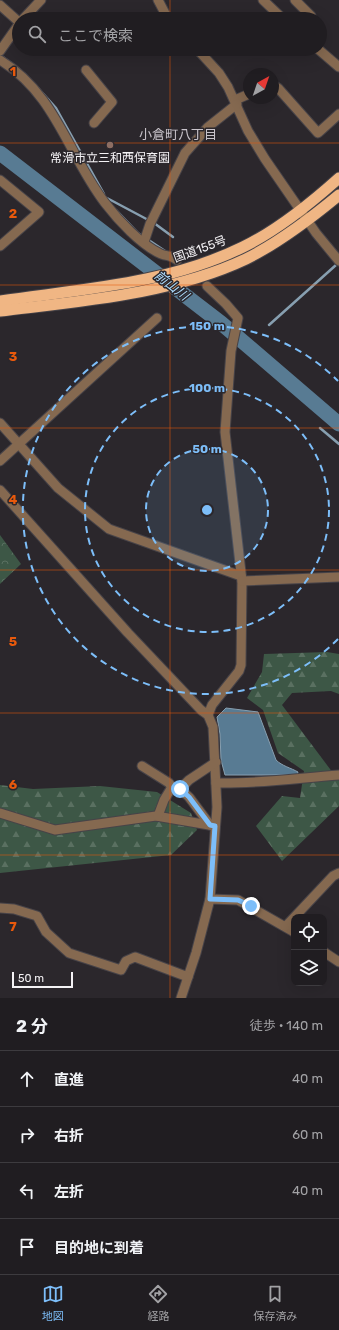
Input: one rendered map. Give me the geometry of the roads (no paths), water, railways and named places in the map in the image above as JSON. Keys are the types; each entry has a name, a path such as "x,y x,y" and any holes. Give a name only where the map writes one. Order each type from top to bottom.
{"highway":[{"name":"国道155号","path":"0,301 96,288 173,273 215,260 244,247 302,210 339,178"},
{"name":"国道155号","path":"0,311 103,298 184,282 245,259 266,248 308,220 339,195"}],"street":[{"path":"30,12 41,0"},
{"path":"158,0 164,12"},
{"path":"263,0 276,12"},
{"path":"295,0 307,12"},
{"path":"0,5 12,16"},
{"path":"0,51 12,33"},
{"path":"203,56 219,73 236,102 248,131 264,159 339,261"},
{"path":"326,56 339,68"},
{"path":"0,60 15,69 51,110 96,191 126,227 161,254 170,255 177,260"},
{"path":"86,70 112,102 94,123"},
{"path":"279,89 318,133 339,114"},
{"path":"144,242 150,224 184,153 208,127 243,98"},
{"path":"0,180 39,212 0,246"},
{"path":"207,286 237,315 238,326 233,346 225,432 241,579 241,665 239,671 212,705 208,715"},
{"path":"0,461 157,318"},
{"path":"0,423 58,488 113,531 241,579 339,577"},
{"path":"0,490 128,633 201,710 208,715 214,727 216,783 210,899 181,998"},
{"path":"158,816 164,800 176,788 216,762"},
{"path":"142,766 189,797 213,826"},
{"path":"216,783 251,784 268,780 339,775"},
{"path":"0,814 55,830 158,816 213,826"},
{"path":"286,926 333,876 339,873"},
{"path":"210,899 238,900 291,930"},
{"path":"0,908 14,909 37,916 46,932 69,953 121,970 126,961 135,957 188,977"},
{"path":"327,954 339,962"}],"water":[{"path":"226,708 258,712 276,760 298,772 297,775 225,775 221,760 220,734 217,717"}],"waterway":[{"path":"0,55 19,69"},
{"path":"38,88 56,108 104,194"},
{"name":"前山川","path":"0,153 221,323 339,424"},
{"path":"105,197 154,223 173,237"},
{"path":"116,210 138,233 165,251"},
{"path":"269,325 336,265"},
{"path":"320,428 339,444"}],"place":[{"name":"常滑市立三和西保育園","path":"110,145"}],"district":[{"name":"小倉町八丁目","path":"178,134"}]}
